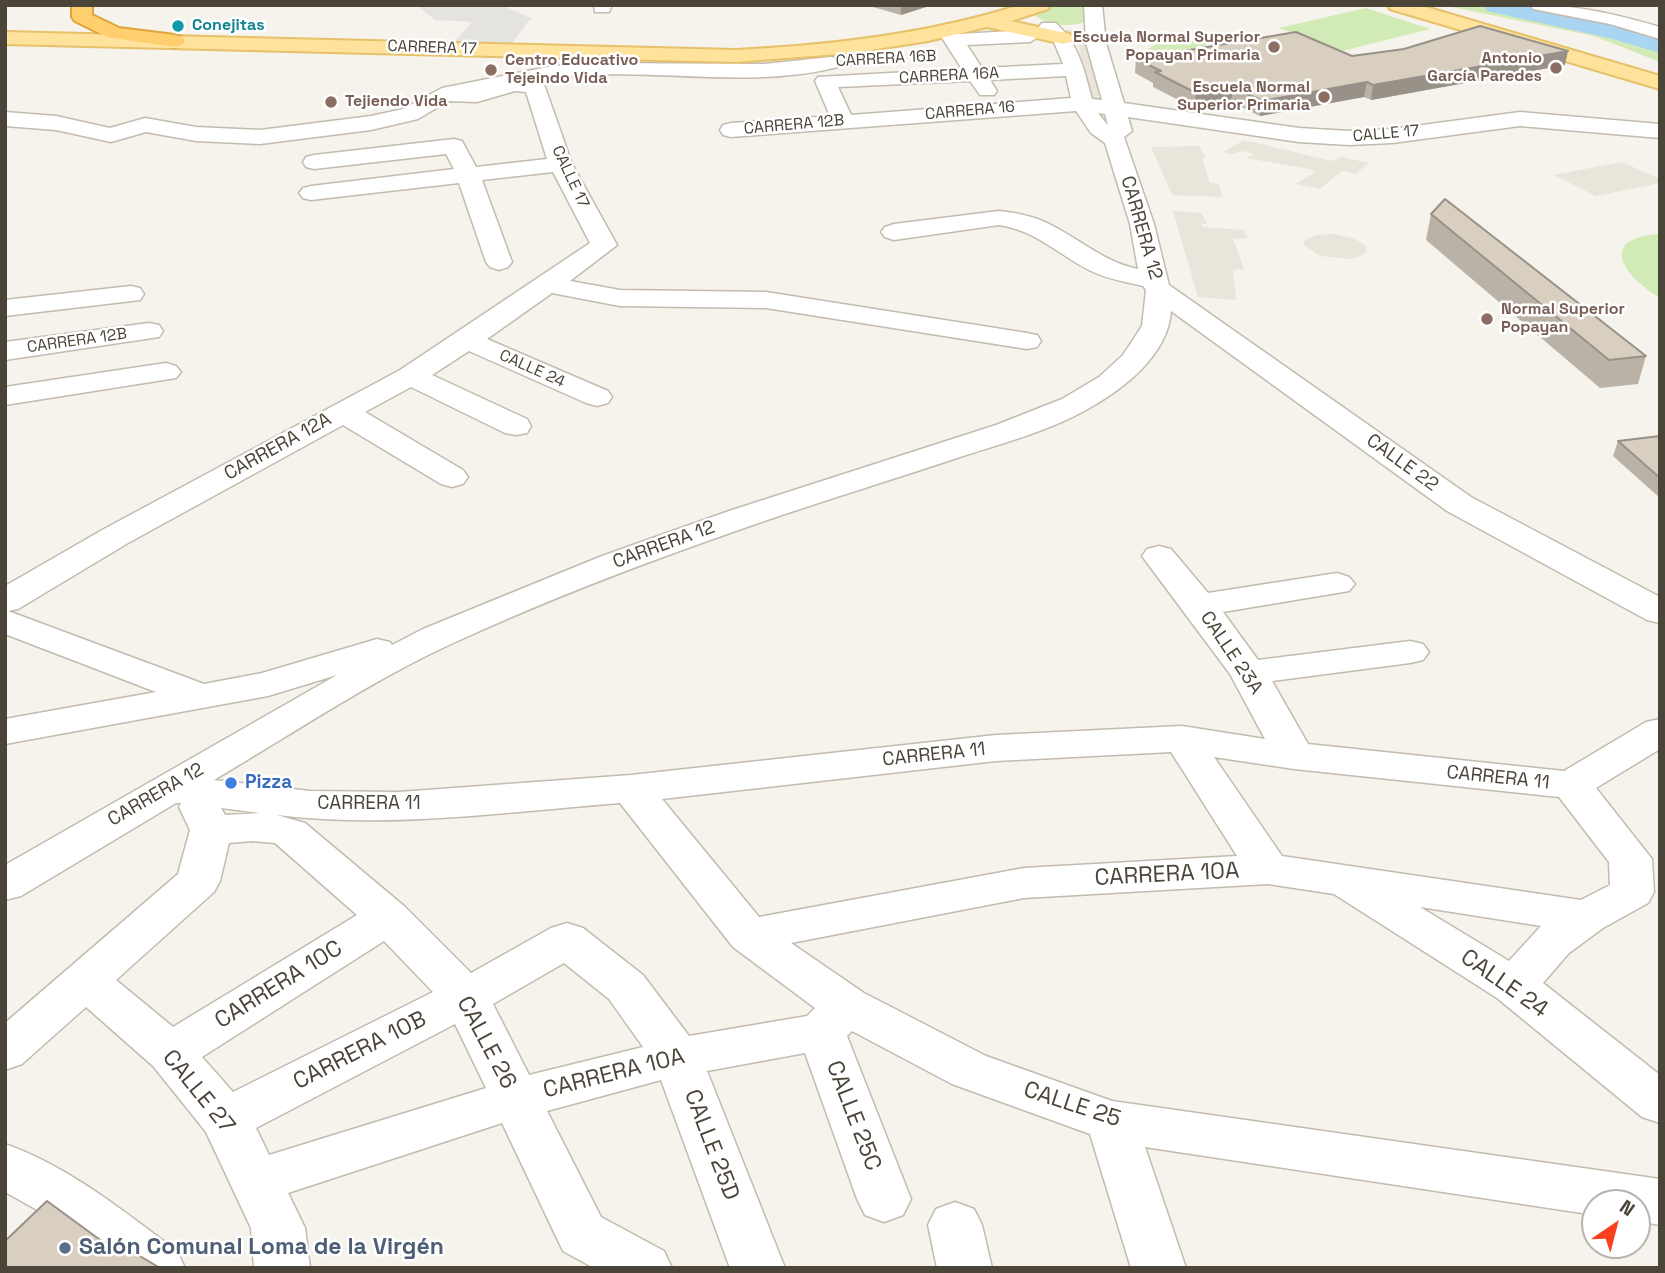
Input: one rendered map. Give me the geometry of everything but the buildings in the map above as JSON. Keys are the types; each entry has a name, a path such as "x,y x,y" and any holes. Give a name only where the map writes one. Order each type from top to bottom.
{"highway":[{"path":"82,5 82,17 93,26 116,34 175,41"}],"main road":[{"name":"CARRERA 17","path":"859,47 991,5"},
{"path":"1397,5 1660,83"},
{"path":"1421,5 1660,76"},
{"name":"CARRERA 17","path":"5,38 682,56 809,53 859,47 956,42 1028,7"},
{"path":"956,42 998,25 1047,34"}],"street":[{"path":"1540,5 1622,17 1655,16"},
{"path":"1028,7 1047,34"},
{"name":"CARRERA 16B","path":"809,53 828,72 956,42 1047,34 1087,25 1093,11"},
{"name":"CARRERA 12","path":"5,885 190,804 339,689 436,637 614,563 741,517 1007,432 1073,405 1109,383 1134,361 1156,326 1156,285 1114,125 1096,43 1093,11"},
{"path":"1622,17 1660,33"},
{"name":"CARRERA 12","path":"1047,34 1069,47 1083,104 1098,131 1114,125"},
{"path":"956,42 996,108"},
{"name":"CALLE 17","path":"5,119 56,123 111,135 145,125 196,134 260,137 371,123 410,114 445,95 516,78 572,70 828,72"},
{"name":"CARRERA 16A","path":"828,72 978,75 1074,71"},
{"path":"828,72 850,120"},
{"name":"CALLE 17","path":"445,95 477,96 514,85 535,87 560,164 604,245 545,284"},
{"name":"CARRERA 16","path":"850,120 1083,104 1114,125"},
{"name":"CALLE 17","path":"1114,125 1349,138 1392,136 1520,118 1660,131"},
{"name":"CARRERA 12B","path":"731,130 850,120"},
{"path":"314,162 454,146 468,175 499,262"},
{"path":"311,193 560,164"},
{"name":"CALLE 22","path":"894,232 999,218 1014,219 1057,237 1106,268 1156,285 1459,504 1660,612"},
{"path":"545,284 620,298 766,300 1027,341"},
{"name":"CARRERA 12A","path":"5,601 116,536 410,376 467,340 545,284"},
{"path":"5,307 131,294"},
{"name":"CARRERA 12B","path":"5,351 149,331"},
{"name":"CALLE 24","path":"467,340 597,397"},
{"path":"5,396 166,372"},
{"path":"410,376 516,426"},
{"path":"343,412 452,477"},
{"name":"CALLE 23A","path":"1159,556 1199,605 1248,673 1294,756"},
{"path":"1199,605 1337,584"},
{"path":"5,621 201,696"},
{"path":"5,732 268,684 381,649 436,637"},
{"path":"1248,673 1410,652"},
{"name":"CARRERA 11","path":"190,804 399,806 631,789 996,748 1182,739 1294,756 1571,785 1660,731"},
{"path":"1182,739 1268,869"},
{"path":"1514,986 1553,941 1587,917 1632,892 1630,859 1571,785"},
{"name":"CALLE 25","path":"631,789 749,935 795,971 834,1019 1111,1121 1660,1202"},
{"path":"5,1051 198,881 190,804"},
{"name":"CALLE 26","path":"190,804 257,826 276,827 290,833 388,917 466,997 582,1234 645,1268"},
{"name":"CARRERA 10A","path":"749,935 1024,883 1268,869 1587,917"},
{"name":"CALLE 24","path":"1339,879 1514,986 1660,1103"},
{"name":"CARRERA 10C","path":"170,1053 388,917"},
{"name":"CARRERA 10B","path":"226,1119 466,997 567,940"},
{"name":"CALLE 25D","path":"567,940 626,987 677,1058 758,1268"},
{"name":"CALLE 27","path":"87,981 170,1053 226,1119 278,1228 282,1268"},
{"name":"CARRERA 10A","path":"256,1181 516,1099 834,1019"},
{"name":"CALLE 25C","path":"834,1019 884,1199"},
{"path":"1111,1121 1159,1268"},
{"path":"5,1166 67,1200 158,1268"}],"shaded area":[{"path":"416,5 501,5 531,18 511,44 453,43 472,22 435,20"},
{"path":"1082,28 1104,105 1093,101 1078,45 1059,31"},
{"path":"1244,140 1332,161 1341,157 1369,163 1355,174 1342,171 1320,189 1295,184 1316,172 1310,169 1246,158 1254,154 1242,151 1232,154 1223,152"},
{"path":"1199,146 1206,158 1202,159 1210,183 1219,184 1222,197 1172,195 1151,147"},
{"path":"1622,162 1660,179 1660,183 1596,196 1553,175"},
{"path":"1173,211 1202,213 1207,224 1201,224 1203,227 1244,230 1247,238 1233,239 1244,269 1233,270 1236,300 1198,297"},
{"path":"1334,234 1353,238 1365,245 1367,251 1351,259 1320,256 1304,245 1304,241 1316,235"}],"green space":[{"path":"1054,5 1087,5 1087,21 1073,25 1058,24 1044,21 1032,13"},
{"path":"1442,5 1527,5 1601,19 1660,36 1660,62 1594,36"},
{"path":"1366,8 1430,29 1342,51 1279,28"},
{"path":"1171,36 1208,44 1177,62 1139,54"},
{"path":"1660,234 1660,298 1627,269 1622,259 1622,250 1628,243 1640,237"}],"waterway":[{"path":"1497,5 1620,32 1660,44"}],"place":[{"name":"Conejitas","path":"178,26"},
{"name":"Escuela Normal Superior Popayan Primaria","path":"1274,47"},
{"name":"Antonio García Paredes","path":"1556,68"},
{"name":"Centro Educativo Tejeindo Vida","path":"491,70"},
{"name":"Escuela Normal Superior Primaria","path":"1324,97"},
{"name":"Tejiendo Vida","path":"331,102"},
{"name":"Normal Superior Popayan","path":"1487,319"},
{"name":"Pizza","path":"231,783"},
{"name":"Salón Comunal Loma de la Virgén","path":"65,1248"}]}
